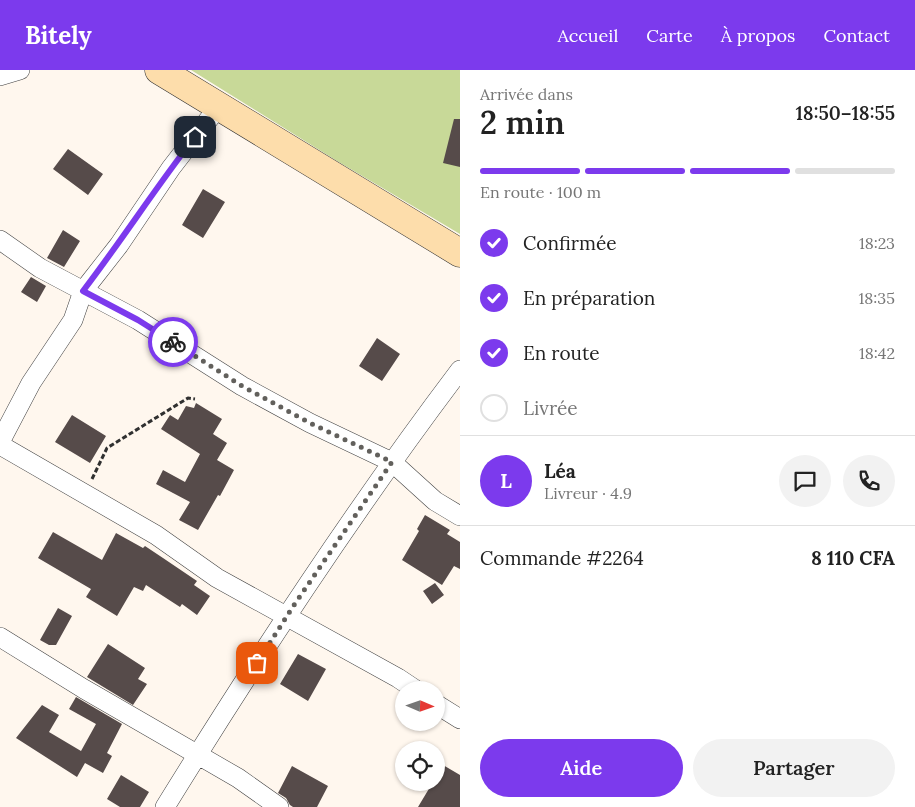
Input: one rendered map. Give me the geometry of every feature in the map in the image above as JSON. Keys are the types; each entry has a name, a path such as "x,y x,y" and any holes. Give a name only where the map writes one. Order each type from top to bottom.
{"street":[{"path":"0,76 20,70"},
{"path":"159,70 460,253"},
{"path":"219,106 83,291 73,320 32,383 0,444 156,534 217,578 402,681"},
{"path":"0,240 40,268 138,320 242,386 310,423 392,462 435,501 460,516"},
{"path":"165,807 286,617 392,462 460,370"},
{"path":"0,637 84,689 238,778 279,807"},
{"path":"445,710 460,720"}],"path":[{"path":"83,492 93,477 107,448 188,398 195,399"}],"green space":[{"path":"191,70 460,70 460,234 337,161"}],"building":[{"path":"454,119 460,119 460,167 443,163"},
{"path":"68,149 103,174 88,195 53,169"},
{"path":"203,189 225,202 203,238 182,225"},
{"path":"63,230 80,241 64,267 47,258"},
{"path":"31,277 46,286 37,302 21,292"},
{"path":"377,338 400,354 382,381 359,366"},
{"path":"196,403 222,419 213,434 227,443 217,460 234,470 198,530 179,520 190,502 156,484 163,470 185,482 200,454 161,429 170,415 178,420 186,406 194,408"},
{"path":"72,415 106,436 90,463 55,442"},
{"path":"425,515 450,530 447,534 460,542 460,569 454,566 442,585 402,560 419,531 417,529"},
{"path":"53,532 102,560 116,533 143,548 145,546 163,558 197,581 194,585 210,596 197,615 182,604 180,607 146,585 143,591 134,587 117,616 86,597 91,589 38,558"},
{"path":"435,583 444,595 432,604 423,591"},
{"path":"58,608 72,616 56,645 49,645 40,640"},
{"path":"108,644 145,668 138,679 147,684 133,705 87,677"},
{"path":"298,654 326,669 308,701 280,684"},
{"path":"76,697 122,724 107,753 112,756 103,773 85,763 77,777 16,738 42,705 59,715 49,732 81,751 96,724 69,709"},
{"path":"292,766 328,786 317,807 293,807 286,798 278,793"},
{"path":"445,766 460,775 460,807 418,807 428,791 445,791"},
{"path":"121,775 149,792 140,807 120,807 107,799"}],"way so far":[{"path":"173,342 242,386 310,423 392,462 294,605 257,663"}],"route":[{"path":"173,342 138,320 83,291 195,137"}]}
